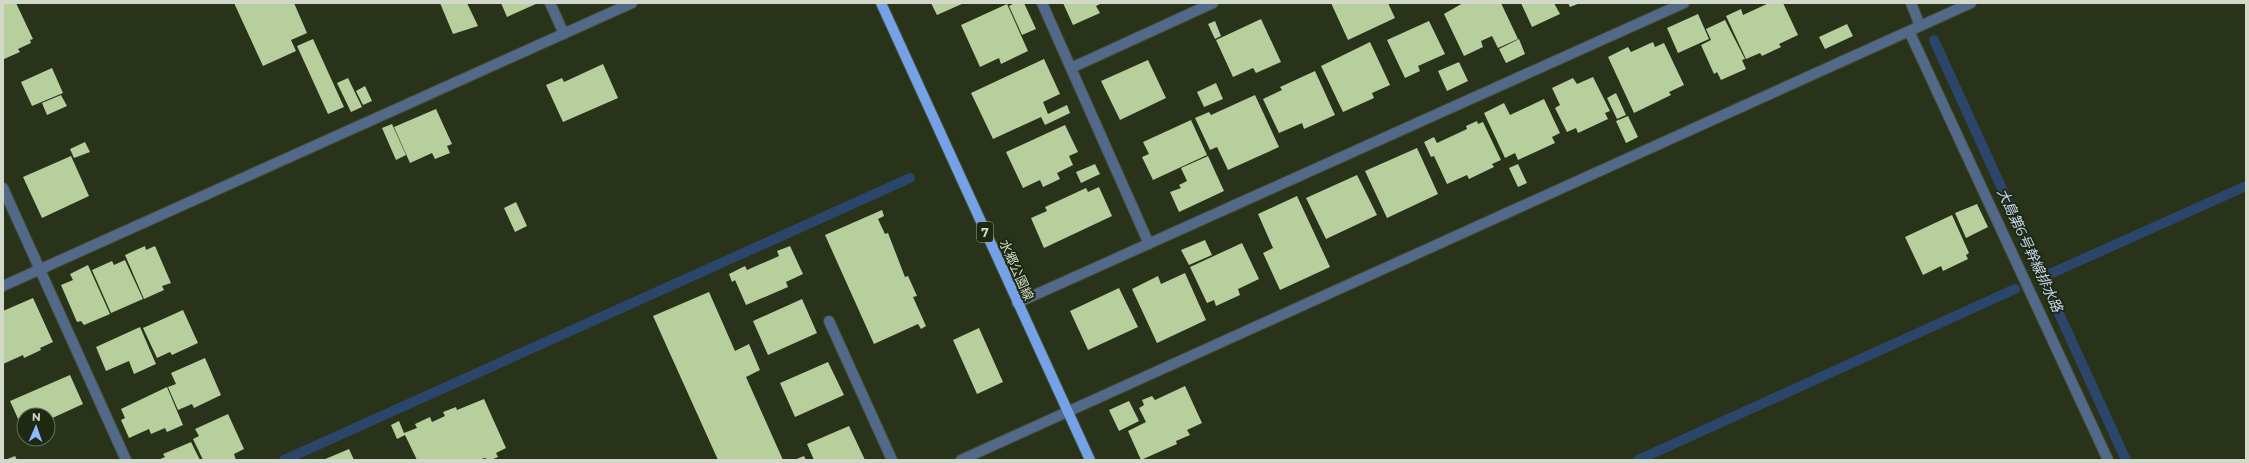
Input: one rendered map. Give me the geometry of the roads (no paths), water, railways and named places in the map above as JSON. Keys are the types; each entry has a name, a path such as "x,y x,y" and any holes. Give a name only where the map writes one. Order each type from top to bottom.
{"main road":[{"name":"水郷公園線","path":"881,3 1090,460"}],"street":[{"path":"550,3 564,34"},
{"path":"3,286 632,3"},
{"path":"1042,3 1149,244"},
{"path":"1071,68 1213,3"},
{"path":"1911,3 1920,26"},
{"path":"961,460 1971,3"},
{"path":"1017,303 1678,4"},
{"path":"1909,31 2108,460"},
{"path":"3,188 126,460"},
{"path":"828,321 892,460"}],"waterway":[{"name":"大島第6号幹線排水路","path":"1934,40 2126,460"},
{"path":"284,460 910,178"},
{"path":"2043,277 2246,186"},
{"path":"1638,460 2015,289"}]}
